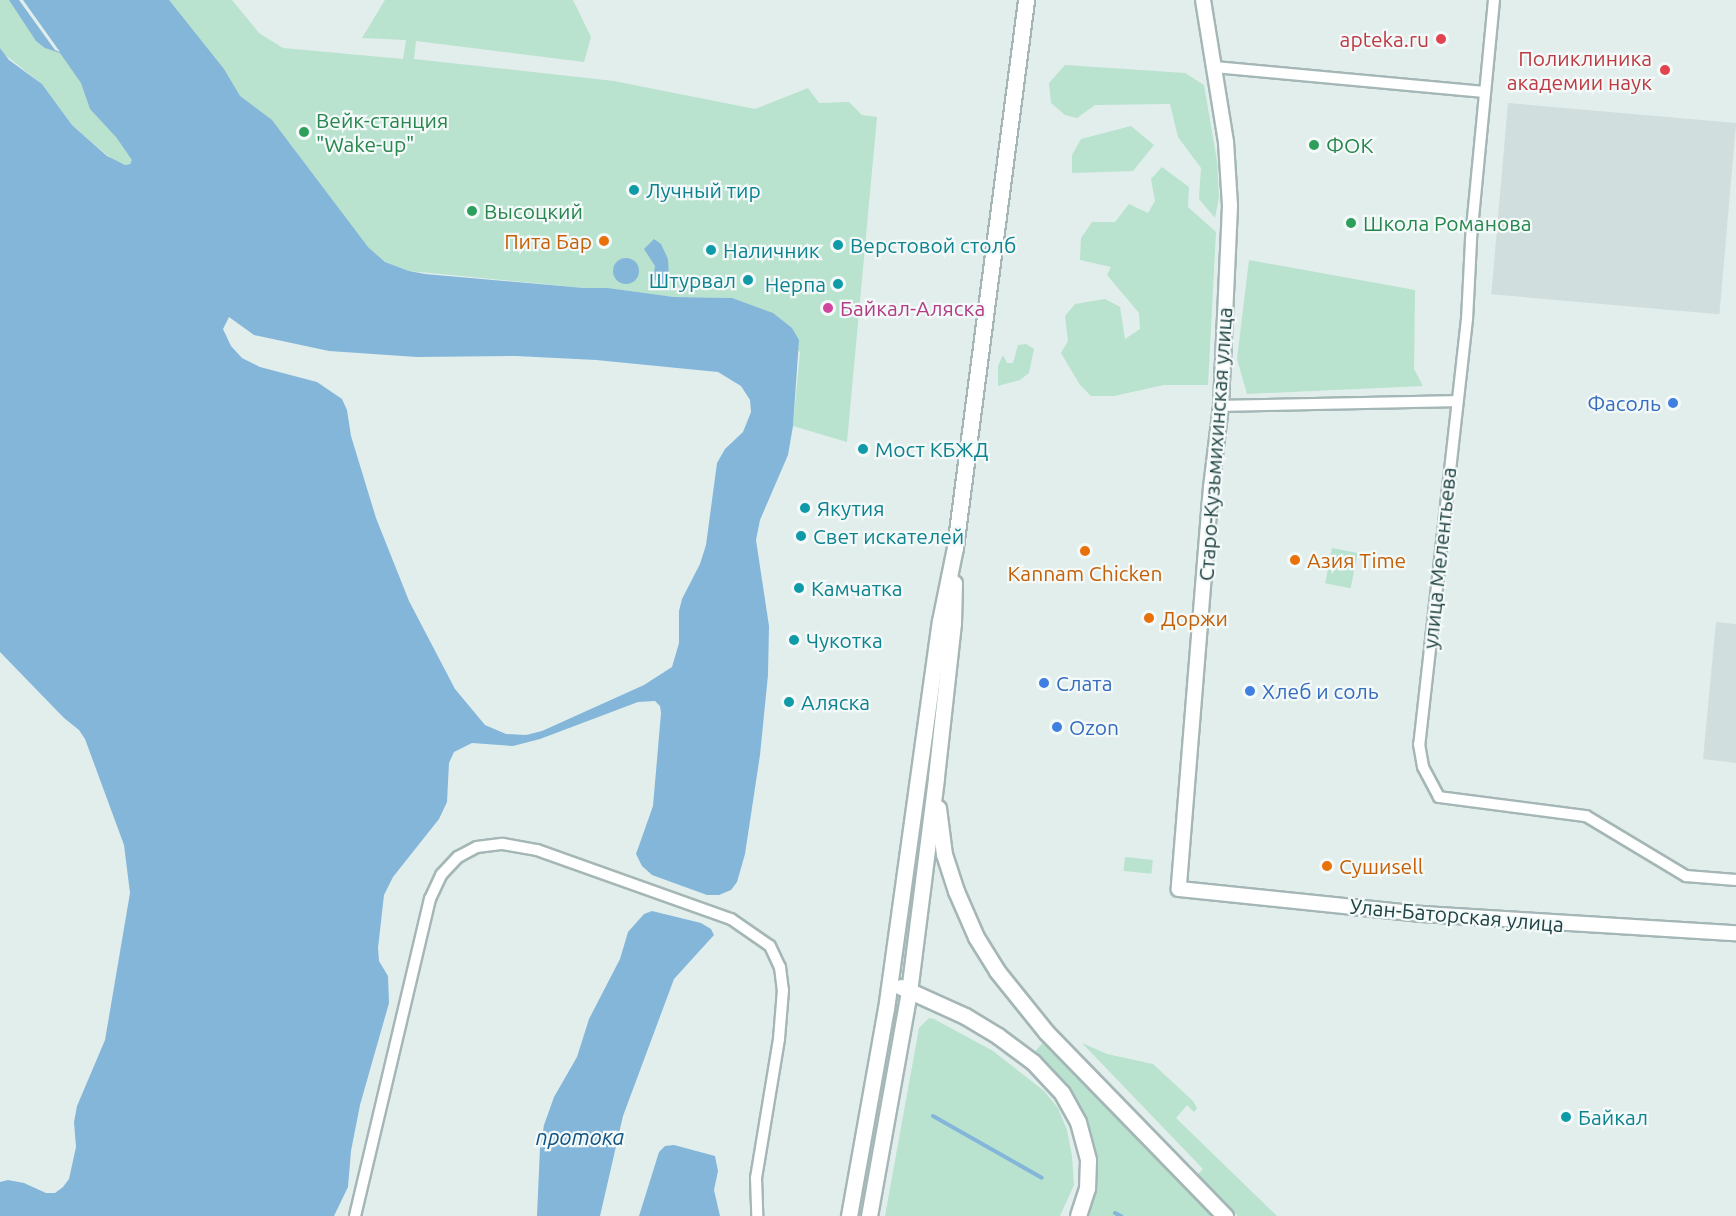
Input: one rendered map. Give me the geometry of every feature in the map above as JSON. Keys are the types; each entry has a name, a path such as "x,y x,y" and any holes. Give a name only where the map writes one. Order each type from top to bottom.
{"main road":[{"path":"849,1216 892,972 940,621 955,547 1026,0"},
{"path":"869,1216 909,992 953,623 955,547"},
{"path":"936,777 944,854 963,909 987,957 1046,1032 1225,1216"},
{"path":"892,972 898,984 909,992 952,1010 989,1030 1024,1055 1049,1078 1069,1105 1083,1137 1088,1160 1087,1188 1078,1216"},
{"path":"905,1012 911,1005 923,1002 952,1010"}],"street":[{"name":"Старо-Кузьмихинская улица","path":"1179,889 1211,487 1221,406 1230,177 1203,0"},
{"name":"улица Мелентьева","path":"1494,0 1467,319 1419,744 1422,767 1439,797 1586,816 1686,876 1736,880"},
{"path":"1214,67 1485,92"},
{"path":"1221,406 1457,401"},
{"path":"355,1216 430,899 441,875 458,857 477,847 503,844 537,850 731,919 770,946 780,967 783,990 779,1040 756,1178 757,1216"},
{"name":"Улан-Баторская улица","path":"1179,889 1422,914 1736,933"}],"shaded area":[{"path":"1508,103 1736,123 1719,314 1491,294"},
{"path":"1716,622 1736,624 1736,763 1703,759"}],"green space":[{"path":"0,0 232,0 259,33 283,48 403,59 406,40 362,38 385,0 573,0 591,37 584,62 416,41 414,59 614,81 755,109 808,88 819,103 849,102 862,115 877,117 847,442 793,426 800,352 732,298 674,297 608,288 584,288 409,271 385,262 368,247 131,163 125,165 115,162 72,125 42,84 4,54 0,48"},
{"path":"1065,65 1185,73 1204,85 1217,161 1219,197 1215,218 1199,199 1201,168 1178,137 1170,104 1095,105 1077,118 1065,115 1051,103 1049,83"},
{"path":"1131,126 1154,145 1133,171 1072,173 1072,155 1081,139"},
{"path":"1162,167 1189,187 1188,207 1216,232 1208,385 1164,385 1114,396 1091,396 1080,385 1061,353 1068,341 1065,316 1075,304 1105,299 1120,307 1125,339 1140,329 1139,313 1107,275 1111,267 1080,260 1081,238 1092,222 1115,222 1129,204 1148,213 1155,201 1151,179"},
{"path":"1249,260 1415,290 1414,369 1423,386 1247,394 1237,359"},
{"path":"1026,344 1034,349 1029,373 1020,380 998,386 998,366 1003,355 1007,363 1013,363 1018,345"},
{"path":"1332,548 1358,553 1351,588 1325,583"},
{"path":"1125,857 1153,860 1151,874 1124,871"},
{"path":"929,1018 993,1051 1044,1091 1058,1108 1067,1130 1074,1185 1060,1216 885,1216 919,1028"},
{"path":"1045,1040 1215,1216 1083,1216 1090,1197 1060,1081 1034,1053"},
{"path":"1082,1043 1107,1054 1153,1064 1193,1101 1197,1108 1194,1112 1187,1105 1176,1118 1277,1216 1238,1216 1197,1175 1203,1169"}],"water":[{"path":"9,0 169,0 224,69 240,96 272,120 368,247 385,262 425,274 584,288 608,288 674,297 732,298 773,313 792,328 799,340 793,426 788,455 760,520 756,540 769,626 768,675 760,755 745,854 737,882 731,890 719,895 707,895 652,875 642,866 636,854 653,806 661,713 660,706 655,701 638,702 540,739 513,746 472,743 454,752 449,763 447,802 439,819 393,877 384,895 378,948 379,961 388,976 389,1003 360,1105 351,1151 348,1187 334,1216 0,1216 0,1182 8,1180 24,1183 46,1193 55,1193 69,1179 76,1147 74,1122 77,1106 105,1040 130,893 124,845 85,739 79,730 64,718 0,652 0,48 9,60 42,84 72,125 107,156 125,165 130,164 132,160 116,137 90,109 81,83 60,53 45,48 36,41","holes":["229,317 254,335 329,351 417,357 516,356 596,360 718,372 741,386 750,400 751,412 743,432 725,449 717,463 706,545 700,564 682,599 679,611 679,643 672,667 644,685 542,731 526,735 506,734 485,725 455,689 409,601 376,518 342,399 317,382 260,367 242,358 231,346 223,329"]},
{"path":"654,239 661,244 668,259 669,278 666,286 653,279 655,266 644,249"},
{"path":"626,258 635,262 639,271 635,280 626,284 617,280 613,271 617,262"},
{"name":"протока","path":"652,911 701,923 711,929 714,935 674,979 623,1116 600,1216 537,1216 540,1148 544,1125 554,1097 577,1057 589,1019 620,959 628,932 644,914"},
{"path":"674,1145 715,1156 718,1171 714,1190 720,1216 639,1216 659,1152 665,1146"}],"pier":[{"path":"19,0 23,0 60,52 55,50"}],"waterway":[{"path":"933,1116 1042,1178"},
{"path":"1115,1213 1121,1216"}],"place":[{"name":"apteka.ru","path":"1441,39"},
{"name":"Поликлиника академии наук","path":"1665,70"},
{"name":"Вейк-станция \"Wake-up\"","path":"304,132"},
{"name":"ФОК","path":"1314,145"},
{"name":"Лучный тир","path":"634,190"},
{"name":"Высоцкий","path":"472,211"},
{"name":"Школа Романова","path":"1351,223"},
{"name":"Пита Бар","path":"604,241"},
{"name":"Верстовой столб","path":"838,245"},
{"name":"Наличник","path":"711,250"},
{"name":"Штурвал","path":"748,280"},
{"name":"Нерпа","path":"838,284"},
{"name":"Байкал-Аляска","path":"828,308"},
{"name":"Фасоль","path":"1673,403"},
{"name":"Мост КБЖД","path":"863,449"},
{"name":"Якутия","path":"805,508"},
{"name":"Свет искателей","path":"801,536"},
{"name":"Kannam Chicken","path":"1085,551"},
{"name":"Азия Time","path":"1295,560"},
{"name":"Камчатка","path":"799,588"},
{"name":"Доржи","path":"1149,618"},
{"name":"Чукотка","path":"794,640"},
{"name":"Слата","path":"1044,683"},
{"name":"Хлеб и соль","path":"1250,691"},
{"name":"Аляска","path":"789,702"},
{"name":"Ozon","path":"1057,727"},
{"name":"Сушиsell","path":"1327,866"},
{"name":"Байкал","path":"1566,1117"}]}
